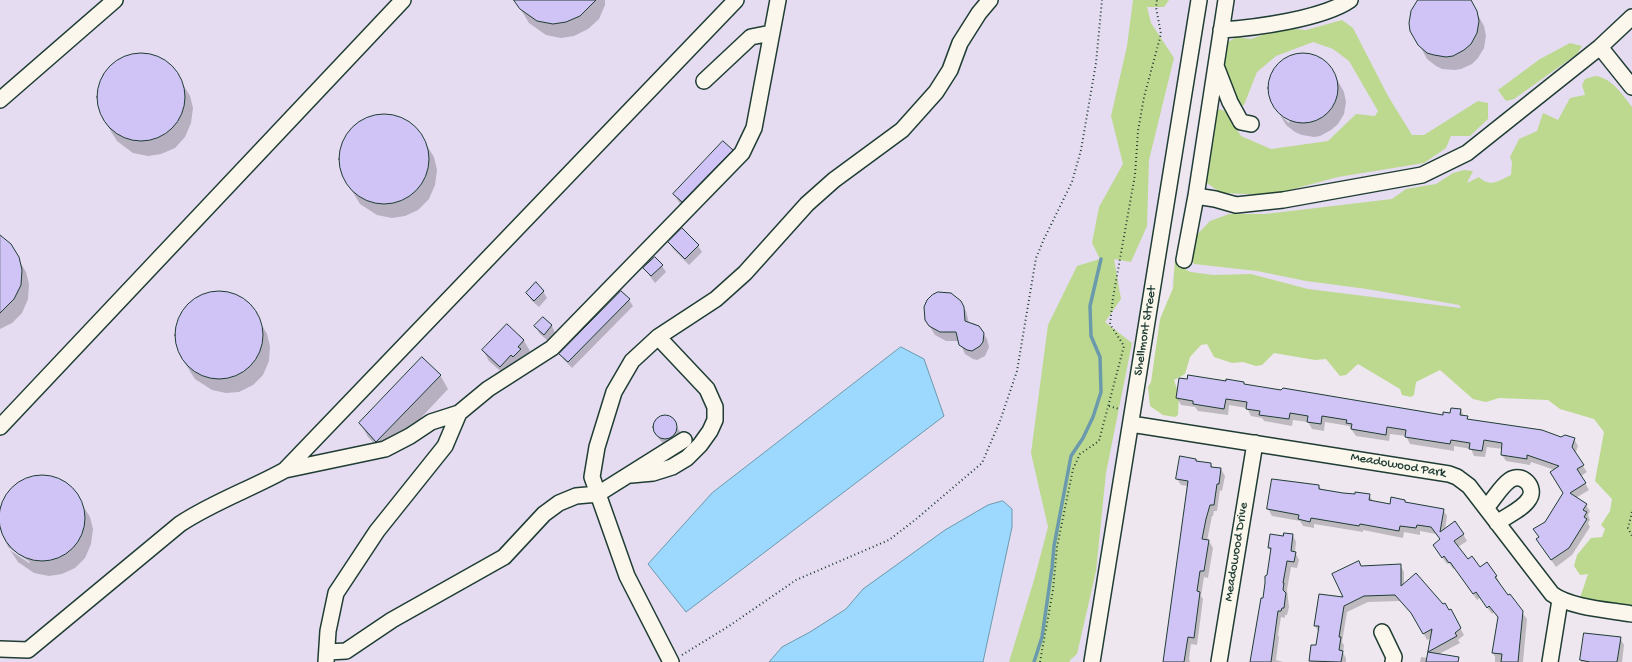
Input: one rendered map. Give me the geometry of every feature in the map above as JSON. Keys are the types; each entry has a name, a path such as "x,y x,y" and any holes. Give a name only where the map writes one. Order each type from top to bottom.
{"street":[{"path":"0,100 115,0"},
{"path":"0,428 403,0"},
{"path":"0,649 28,650 180,524 198,512 260,484 285,470 736,0"},
{"path":"285,470 384,449 410,436 431,422 460,413 488,389 552,348 742,153 754,128 778,0"},
{"path":"671,662 627,576 592,477 597,447 614,392 632,360 658,337 716,299 745,273 807,204 834,180 902,130 936,92 950,70 960,43 979,13 990,0"},
{"name":"Shellmont Street","path":"1092,662 1199,0"},
{"path":"1184,260 1196,196 1226,0"},
{"path":"1221,30 1246,28 1311,16 1343,5 1350,0"},
{"path":"1196,196 1215,199 1236,205 1283,200 1422,175 1467,153 1600,47 1632,17"},
{"path":"704,81 751,37 771,33"},
{"path":"1600,47 1632,87"},
{"path":"1216,66 1230,102 1240,122 1252,124"},
{"path":"628,475 652,473 672,467 687,458 700,445 710,431 715,420 716,407 707,389 658,337"},
{"path":"460,413 445,446 378,531 336,593 328,631 327,657 346,651 392,620 504,557 544,514 559,503 576,496 598,494 684,440"},
{"name":"Meadowood Park","path":"1131,424 1449,474 1465,482 1544,586 1560,600 1571,604 1632,614"},
{"name":"Meadowood Drive","path":"1219,662 1255,443"},
{"path":"1486,508 1505,484 1512,479 1519,477 1527,481 1531,488 1531,496 1527,502 1497,523"},
{"path":"1550,662 1560,600"},
{"path":"1382,632 1394,657 1393,662"}],"path":[{"path":"671,662 729,626 796,580 889,540 982,463 1000,421 1017,371 1036,258 1072,182 1081,150 1096,63 1102,0"},
{"path":"1040,662 1054,590 1057,547 1073,469 1080,454 1099,441 1124,346 1110,324 1113,298 1135,175 1138,131 1144,97 1161,34 1156,7 1157,0"},
{"path":"1109,406 1120,410"},
{"path":"1632,512 1628,528 1632,536"}],"shaded area":[{"path":"0,0 1192,0 1086,662 0,662"},
{"path":"1217,0 1632,0 1632,360 1171,287"}],"green space":[{"path":"1133,0 1169,0 1164,7 1147,7 1151,23 1174,58 1149,160 1147,226 1131,262 1114,259 1121,299 1105,322 1132,343 1106,473 1096,571 1077,654 1070,660 1070,662 1009,662 1034,580 1048,527 1031,453 1048,325 1077,266 1100,259 1092,243 1099,207 1123,164 1111,116 1127,46"},
{"path":"1342,20 1353,28 1388,96 1412,135 1424,135 1478,101 1488,103 1488,119 1470,136 1451,136 1446,148 1424,163 1338,177 1271,195 1221,193 1207,183 1208,147 1215,113 1219,109 1225,111 1241,136 1271,149 1328,141 1356,114 1375,116 1378,111 1349,61 1333,49 1313,42 1276,56 1257,72 1244,105 1239,107 1226,75 1222,56 1228,42 1237,37 1251,39 1282,28 1306,30"},
{"path":"1570,43 1582,46 1577,54 1514,99 1506,101 1498,90 1540,59"},
{"path":"1595,76 1601,77 1612,83 1632,107 1632,606 1580,598 1588,574 1580,575 1574,566 1577,555 1591,538 1602,537 1605,529 1601,525 1610,511 1612,499 1595,481 1604,432 1594,419 1560,409 1548,400 1499,398 1486,402 1473,399 1440,370 1416,382 1414,395 1411,397 1402,395 1400,389 1358,364 1346,375 1340,376 1326,359 1315,360 1274,353 1262,365 1256,366 1243,362 1232,363 1214,357 1207,344 1201,345 1190,357 1185,374 1174,380 1179,395 1178,415 1175,417 1163,415 1150,406 1148,387 1151,382 1160,319 1173,288 1175,259 1181,261 1186,270 1191,272 1213,275 1251,274 1308,289 1461,308 1459,305 1367,289 1306,281 1257,271 1194,264 1191,255 1192,240 1210,221 1229,214 1265,214 1392,199 1406,189 1436,184 1453,173 1464,170 1473,171 1467,183 1479,177 1491,183 1498,181 1511,175 1512,162 1510,157 1519,139 1537,131 1543,113 1558,120 1570,98 1585,95 1582,85 1585,79"}],"water":[{"path":"901,347 924,359 944,416 686,612 648,564 712,493"},
{"path":"1003,501 1012,509 1012,527 983,662 769,662 782,647 810,632 846,609 863,589 945,530 988,505"}],"building":[{"path":"514,0 596,0 580,16 566,22 553,24 537,21 520,9"},
{"path":"1418,0 1471,0 1477,11 1479,21 1477,33 1471,44 1453,56 1446,57 1427,53 1418,45 1410,31 1409,23 1411,11"},
{"path":"141,53 158,56 166,60 178,72 182,80 185,97 182,114 178,122 166,134 158,138 141,141 124,138 116,134 104,122 100,114 97,97 100,80 104,72 116,60 124,56"},
{"path":"1303,53 1316,56 1328,63 1335,75 1338,88 1335,101 1328,113 1316,120 1303,123 1290,120 1278,113 1271,101 1268,88 1271,75 1278,63 1290,56"},
{"path":"384,114 401,118 416,127 425,142 429,159 425,176 416,191 401,200 384,204 367,200 352,191 343,176 339,159 343,142 352,127 367,118"},
{"path":"723,141 733,150 682,202 673,194"},
{"path":"682,228 699,245 685,259 668,242"},
{"path":"0,235 11,244 19,257 22,270 21,285 14,299 0,313"},
{"path":"655,257 663,265 651,276 643,268"},
{"path":"536,282 544,291 534,301 526,293"},
{"path":"219,291 236,295 250,304 259,318 263,335 259,352 250,366 236,375 219,379 202,375 188,366 179,352 175,335 179,318 188,304 202,295"},
{"path":"621,291 630,299 568,362 559,354"},
{"path":"938,292 951,293 961,301 964,307 965,321 979,326 984,333 983,342 980,346 972,351 967,350 959,345 956,332 940,332 929,326 925,320 924,307 927,300"},
{"path":"543,317 552,325 544,335 534,326"},
{"path":"507,324 524,340 518,347 521,349 513,357 511,355 500,367 482,350"},
{"path":"422,357 441,375 376,442 359,423"},
{"path":"1188,375 1226,381 1226,379 1244,382 1244,384 1281,390 1283,388 1443,415 1443,412 1450,413 1451,408 1461,409 1460,415 1468,416 1467,419 1542,430 1561,437 1565,435 1575,438 1572,447 1584,465 1577,469 1586,483 1570,493 1587,504 1583,510 1587,512 1584,517 1587,519 1569,548 1551,560 1536,539 1539,537 1533,529 1545,522 1563,493 1550,472 1559,466 1527,455 1527,459 1501,455 1502,443 1484,440 1482,451 1469,449 1470,443 1451,440 1450,444 1405,437 1406,430 1387,427 1386,435 1351,429 1352,424 1346,423 1347,420 1322,416 1321,424 1307,422 1308,416 1290,413 1289,419 1259,415 1260,411 1246,409 1247,402 1226,399 1224,409 1193,404 1193,401 1176,398 1179,378 1187,379"},
{"path":"665,415 670,416 676,422 676,432 670,438 665,439 660,438 654,432 653,427 654,422 660,416"},
{"path":"1180,456 1196,459 1196,461 1211,463 1211,467 1221,468 1214,505 1210,505 1202,539 1209,540 1204,571 1200,571 1197,591 1200,592 1194,638 1188,637 1184,662 1163,662 1188,481 1176,479"},
{"path":"34,475 50,475 59,478 73,487 82,501 85,510 85,526 82,535 73,549 59,558 50,561 34,561 18,554 11,549 6,542 -1,526 -1,510 6,494 11,487 18,482"},
{"path":"1272,479 1319,485 1319,489 1343,493 1355,494 1355,492 1370,494 1369,500 1390,504 1391,497 1405,500 1405,502 1444,509 1440,532 1455,521 1464,534 1454,541 1468,559 1472,556 1480,567 1487,562 1497,576 1495,577 1508,595 1510,594 1523,611 1518,662 1501,662 1502,654 1492,653 1498,617 1489,606 1487,608 1476,592 1473,594 1450,562 1449,563 1444,556 1442,558 1433,545 1440,539 1431,527 1417,525 1416,528 1400,526 1399,531 1360,524 1359,526 1311,518 1310,522 1298,519 1299,515 1267,509"},
{"path":"1284,533 1293,534 1291,551 1296,552 1294,562 1287,561 1283,583 1283,590 1286,593 1284,608 1282,608 1281,611 1278,611 1271,662 1250,662 1261,598 1263,598 1265,576 1267,575 1271,548 1268,548 1270,534 1283,536"},
{"path":"1359,561 1361,566 1401,564 1401,586 1416,573 1443,604 1445,603 1449,610 1451,609 1461,628 1455,633 1457,636 1428,652 1459,657 1458,662 1426,662 1432,629 1423,634 1411,613 1395,595 1364,596 1344,606 1339,637 1341,637 1339,650 1343,651 1341,662 1309,661 1311,645 1316,645 1319,626 1314,626 1319,594 1343,597 1332,574"},
{"path":"1584,633 1621,637 1617,662 1590,662 1580,660"}],"waterway":[{"path":"1034,662 1042,637 1054,546 1071,456 1083,438 1093,417 1101,392 1100,357 1091,336 1090,306 1101,259"}]}
